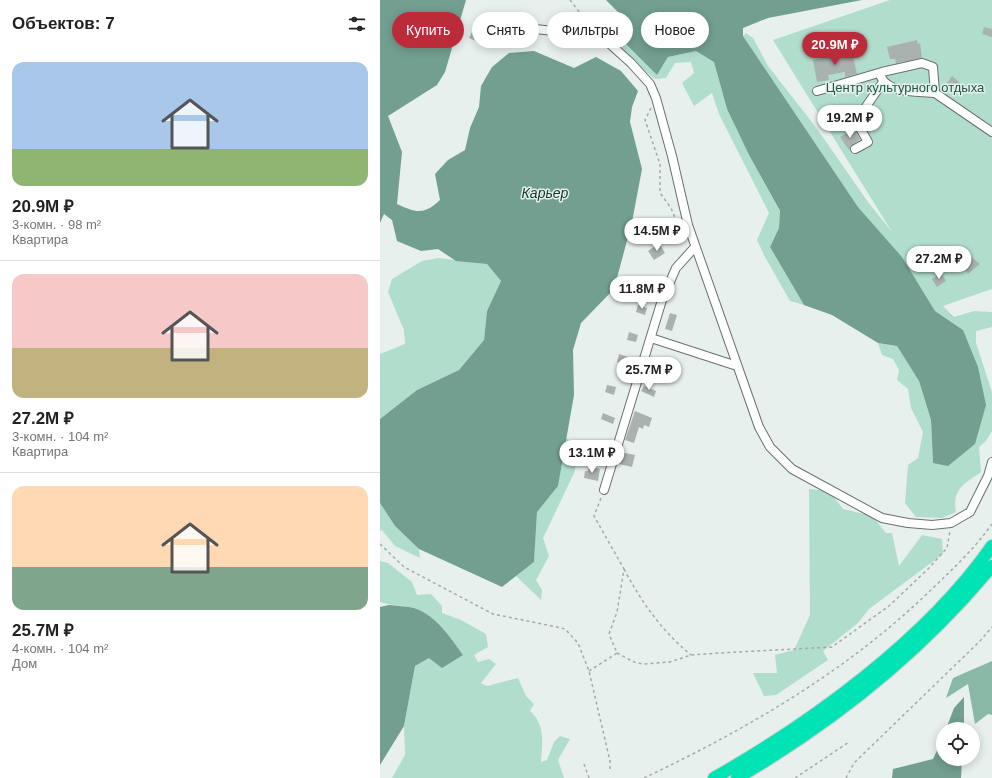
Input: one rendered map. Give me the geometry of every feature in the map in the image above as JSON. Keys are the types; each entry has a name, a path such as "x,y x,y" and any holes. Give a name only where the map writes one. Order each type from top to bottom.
{"highway":[{"path":"714,778 766,748 807,720 876,666 936,612 966,581 992,546"},
{"path":"737,778 774,757 814,730 868,688 945,619 992,566"}],"lane":[{"path":"614,48 631,63 650,84 656,98 688,225 759,426 770,447 792,469 882,518 908,523 932,525 951,523 970,512 988,476 992,462"},
{"path":"817,91 879,73 922,64 929,64 935,71 935,93"},
{"path":"879,73 883,82 904,91 935,93 992,132"},
{"path":"855,149 868,142 856,121 883,82"},
{"path":"604,490 662,300 676,268 696,247"},
{"path":"651,338 738,366"}],"path":[{"path":"570,0 579,12"},
{"path":"656,98 645,120 660,164 660,192 671,208 687,246"},
{"path":"604,490 594,516 647,610 675,642 691,655"},
{"path":"624,570 618,606 609,634 617,653 634,662 643,664 670,662 691,655 832,647 889,606 929,568 946,548 951,523"},
{"path":"644,778 700,751 772,711 857,655 924,597 977,546 992,524"},
{"path":"380,544 404,567 493,614 565,629 578,642 590,671 610,761 610,772"},
{"path":"846,778 854,763 980,641 992,627"},
{"path":"590,671 617,653"},
{"path":"795,778 849,742"},
{"path":"584,764 589,778"}],"green space":[{"name":"Центр культурного отдыха","path":"890,0 992,0 992,289 943,306 954,317 974,311 992,312 992,327 976,331 976,343 992,392 992,431 986,441 979,447 981,472 965,484 958,492 955,504 956,512 942,518 916,517 905,503 908,465 918,458 923,432 911,408 908,389 897,380 899,370 893,359 882,355 878,343 897,346 919,381 931,420 933,463 963,330 935,311 902,257 858,207 743,36 746,33 753,38 768,66 815,126 868,202 892,232 773,40"},
{"path":"633,47 657,75 668,57 696,51 714,61 727,109 749,155 780,212 779,228 770,247 804,305 790,301 757,240 769,213 719,114 712,93 694,106 682,83 694,73 691,62 675,63 666,78 655,79 621,48"},
{"path":"438,258 487,264 501,281 487,311 484,340 459,370 417,390 380,419 380,354 405,344 404,330 388,292 392,279 422,261"},
{"path":"566,438 576,445 575,471 543,538 549,556 536,580 542,590 541,600 516,576 534,562 537,511 558,486"},
{"path":"809,489 829,491 843,509 864,514 868,511 886,533 892,533 899,566 922,535 942,539 943,554 869,609 858,623 823,651 828,660 776,695 764,696 753,673 777,673 775,655 794,650 810,615"},
{"path":"380,503 395,526 419,549 420,558 395,546 382,530 380,531"},
{"path":"380,561 388,563 412,582 417,595 431,594 442,606 442,613 461,620 486,634 488,647 474,655 478,662 489,659 496,664 481,683 487,686 518,678 526,696 534,704 530,711 539,722 541,728 541,762 547,760 554,742 560,736 570,739 558,760 564,778 392,778 405,755 404,726 415,666 429,658 463,655 442,627 422,611 406,606 380,602"}],"shaded area":[{"path":"992,661 992,715 988,714 978,722 975,722 968,684 946,698 953,678"}],"water":[{"name":"Карьер","path":"380,0 466,0 462,12 392,12 392,48 452,48 445,72 437,85 388,116 402,152 397,204 409,209 415,211 424,210 440,200 435,174 448,160 465,150 470,128 479,107 481,86 492,67 509,53 534,51 574,68 596,57 621,71 638,91 632,107 630,122 642,169 632,222 614,289 581,323 573,350 574,395 558,486 537,512 534,562 502,587 419,549 395,526 380,503 380,419 417,390 459,370 484,340 487,311 501,281 487,264 456,261 438,249 421,251 397,241 392,220 384,214 380,223"},
{"path":"606,0 862,0 768,18 743,28 743,36 858,207 902,257 935,311 963,330 978,367 986,405 975,444 948,466 933,463 931,420 919,381 897,346 878,343 832,315 804,305 770,247 779,228 780,211 749,155 727,109 714,62 696,51 668,57 657,75 630,48 633,48 633,12 618,12"},
{"path":"389,605 405,606 422,611 442,627 463,655 442,668 429,658 415,666 404,726 380,765 380,607"},
{"path":"964,697 964,722 949,722 954,708"},
{"path":"936,753 936,766 962,766 961,778 892,778 893,769 933,759"}],"building":[{"path":"984,27 992,29 992,37 982,34"},
{"path":"472,32 472,39 469,38"},
{"path":"917,40 918,44 920,43 922,58 896,63 895,59 890,59 887,47"},
{"path":"852,52 857,74 845,77 845,72 828,75 829,80 817,82 813,60"},
{"path":"952,76 960,83 956,89 947,83"},
{"path":"873,111 875,119 868,120 867,114"},
{"path":"851,130 853,133 855,131 860,139 851,146 849,150 840,137"},
{"path":"659,243 665,253 654,260 648,251"},
{"path":"969,255 980,264 968,274 959,264"},
{"path":"941,273 946,281 937,287 932,279"},
{"path":"650,278 659,281 657,288 648,285"},
{"path":"638,305 647,308 645,315 636,312"},
{"path":"670,313 677,315 672,331 665,329"},
{"path":"629,332 638,335 636,342 627,340"},
{"path":"619,354 628,357 626,365 617,362"},
{"path":"607,385 616,387 614,395 605,392"},
{"path":"644,386 656,391 654,397 641,391"},
{"path":"635,411 652,418 649,427 644,425 643,429 639,427 634,443 625,440"},
{"path":"603,413 615,418 613,424 601,419"},
{"path":"593,440 606,443 605,449 592,446"},
{"path":"621,452 635,455 632,467 619,464"},
{"path":"589,466 600,469 598,481 584,478 585,471 588,471"}]}
